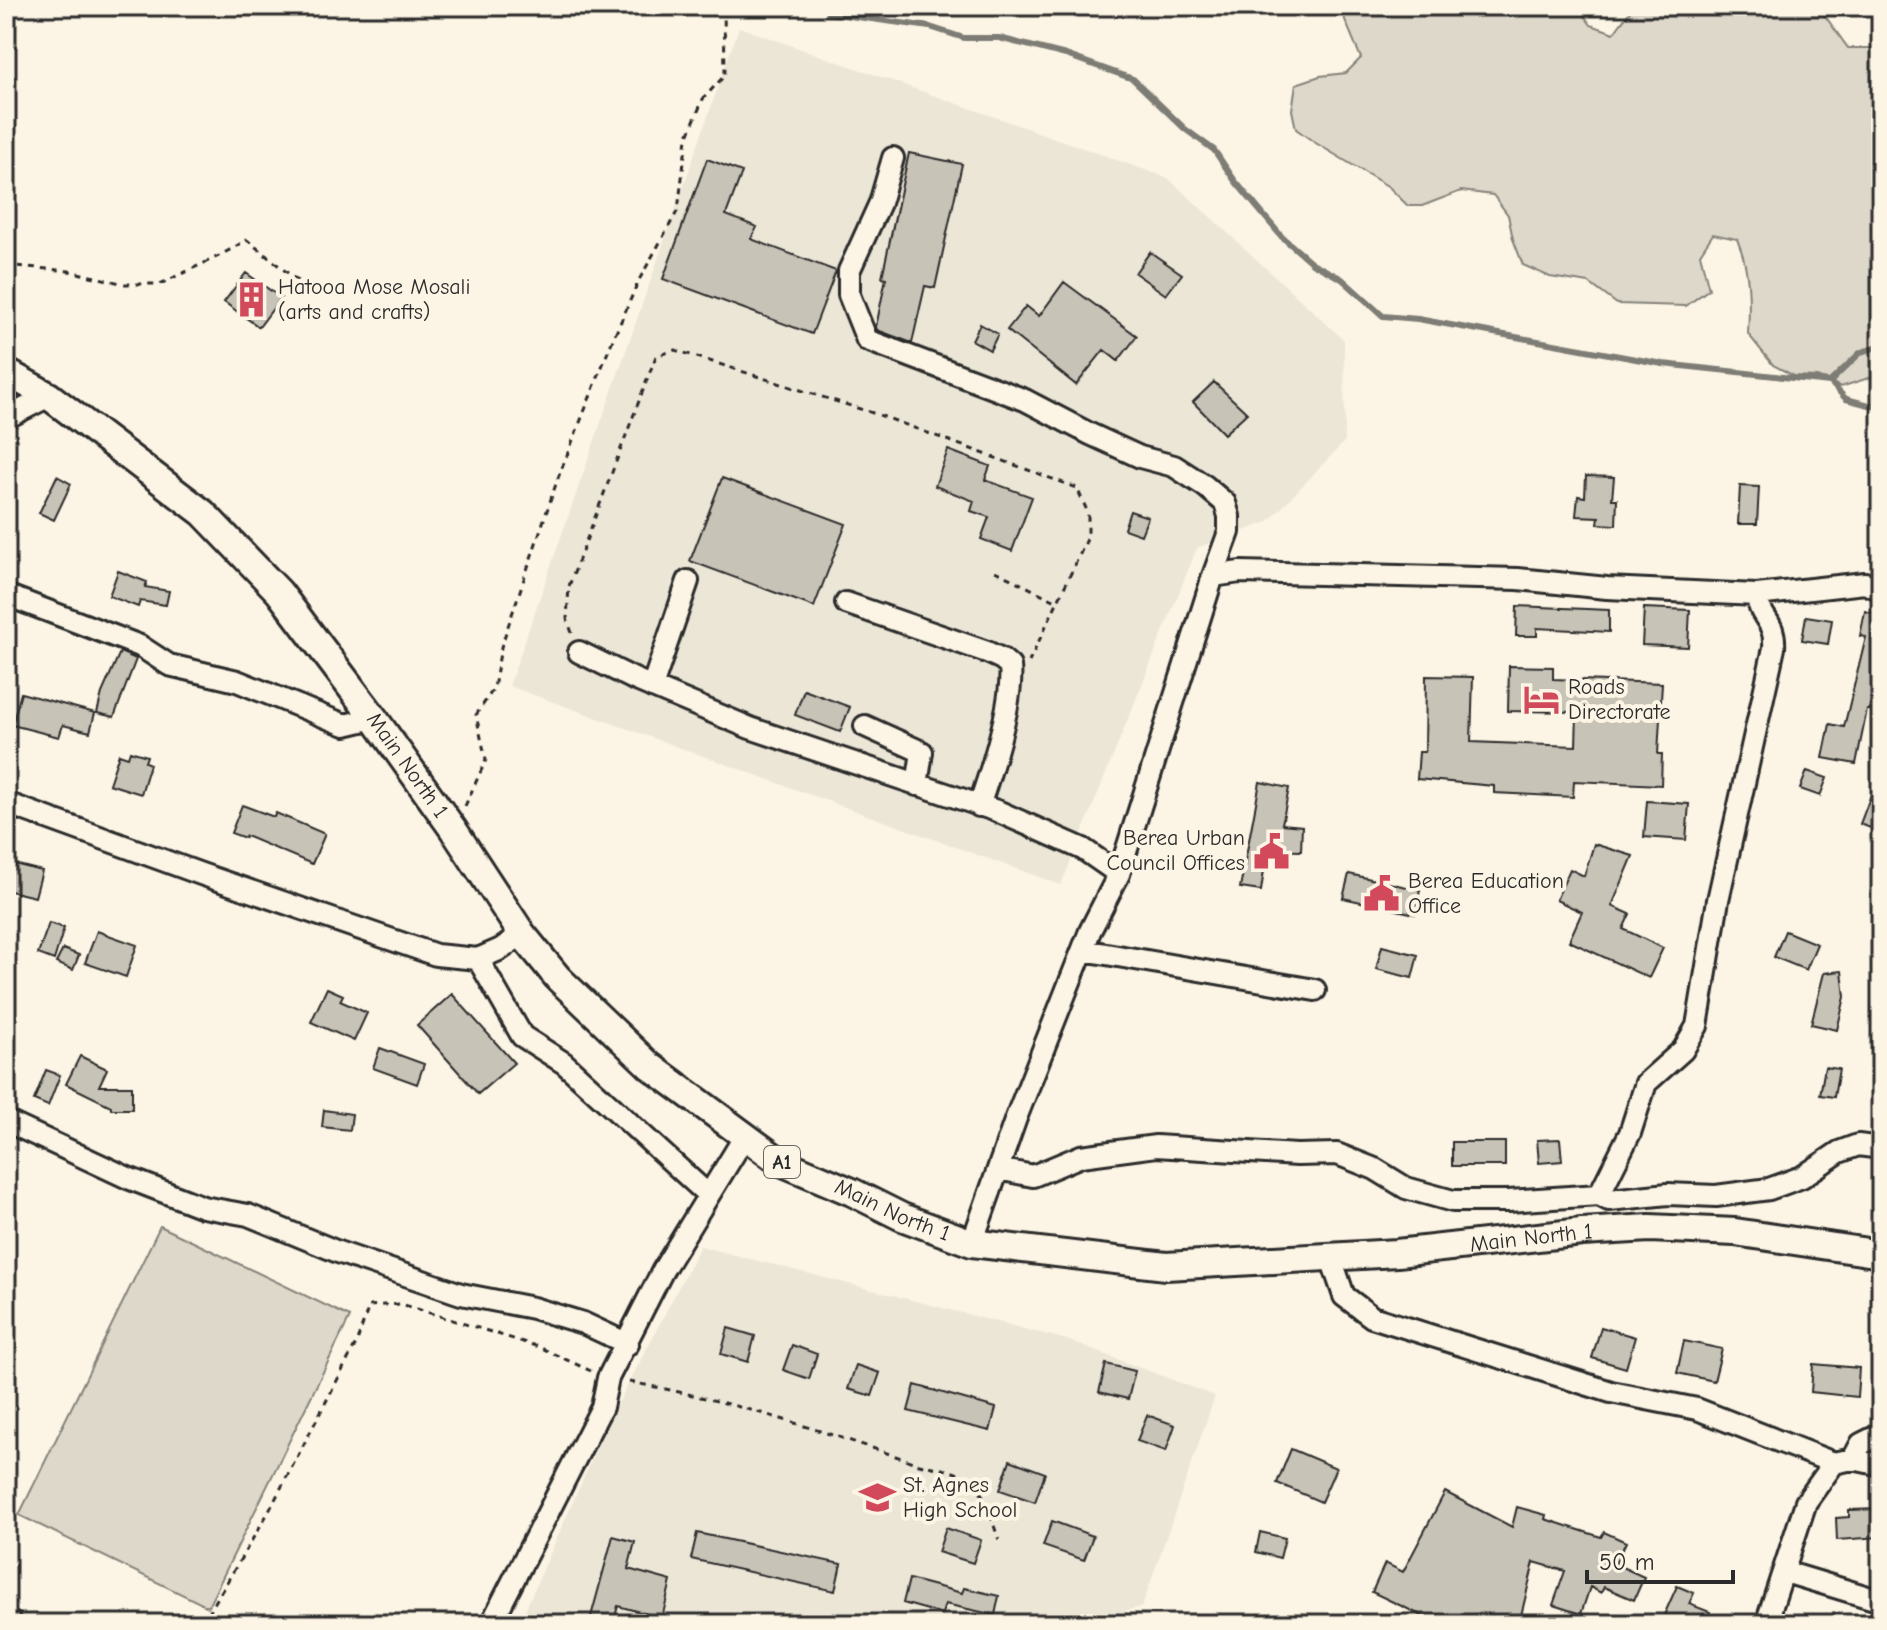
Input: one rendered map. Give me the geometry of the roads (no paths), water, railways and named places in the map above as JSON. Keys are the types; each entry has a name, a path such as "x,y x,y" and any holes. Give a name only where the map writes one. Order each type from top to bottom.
{"main road":[{"name":"Main North 1","path":"6,372 49,396 203,513 279,592 453,829 522,934 558,978 650,1066 779,1161 902,1217 972,1243 1166,1266 1331,1258 1650,1228 1735,1232 1881,1254"}],"street":[{"path":"893,158 880,203 849,271 849,295 867,340 1025,400 1140,457 1174,466 1225,503 1229,516 1229,532 1119,874 1083,950 972,1243"},
{"path":"6,413 12,415 49,396"},
{"path":"1213,576 1274,572 1518,579 1607,588 1757,595 1865,583 1881,590"},
{"path":"652,687 688,581"},
{"path":"6,595 140,646 169,665 237,681 345,725 374,718"},
{"path":"1599,1195 1630,1133 1646,1083 1683,1050 1697,1026 1724,872 1774,648 1775,633 1758,607 1757,595"},
{"path":"846,603 994,655 1010,666 1011,678 999,736 979,806"},
{"path":"579,652 750,728 979,806 1083,849 1119,874"},
{"path":"865,726 922,752 917,785"},
{"path":"6,803 436,955 478,959 501,949 522,934"},
{"path":"1083,950 1315,990"},
{"path":"478,959 522,1036 564,1063 707,1194"},
{"path":"6,1121 128,1178 203,1207 248,1215 285,1232 461,1294 533,1308 583,1323 628,1344"},
{"path":"491,1624 602,1407 608,1378 663,1270 745,1136"},
{"path":"998,1169 1033,1176 1081,1156 1156,1146 1196,1151 1337,1154 1375,1169 1406,1188 1453,1201 1599,1195 1609,1200 1668,1194 1716,1196 1769,1189 1802,1177 1839,1152 1858,1145 1881,1148"},
{"path":"1331,1258 1344,1296 1372,1317 1611,1392 1697,1409 1844,1461 1881,1465"},
{"path":"1766,1624 1806,1502 1861,1444 1881,1434"},
{"path":"1785,1572 1881,1601"}],"waterway":[{"path":"824,6 828,13 930,27 964,38 999,38 1066,55 1133,79 1185,129 1214,150 1235,181 1282,237 1312,263 1342,279 1383,316 1418,319 1663,364 1830,382 1861,352 1881,346"},
{"path":"1830,382 1846,399 1881,408"}],"place":[{"name":"Hatooa Mose Mosali (arts and crafts)","path":"252,300"},
{"name":"Roads Directorate","path":"1542,700"},
{"name":"Berea Urban Council Offices","path":"1271,851"},
{"name":"Berea Education Office","path":"1382,894"},
{"name":"St. Agnes High School","path":"877,1498"}]}
